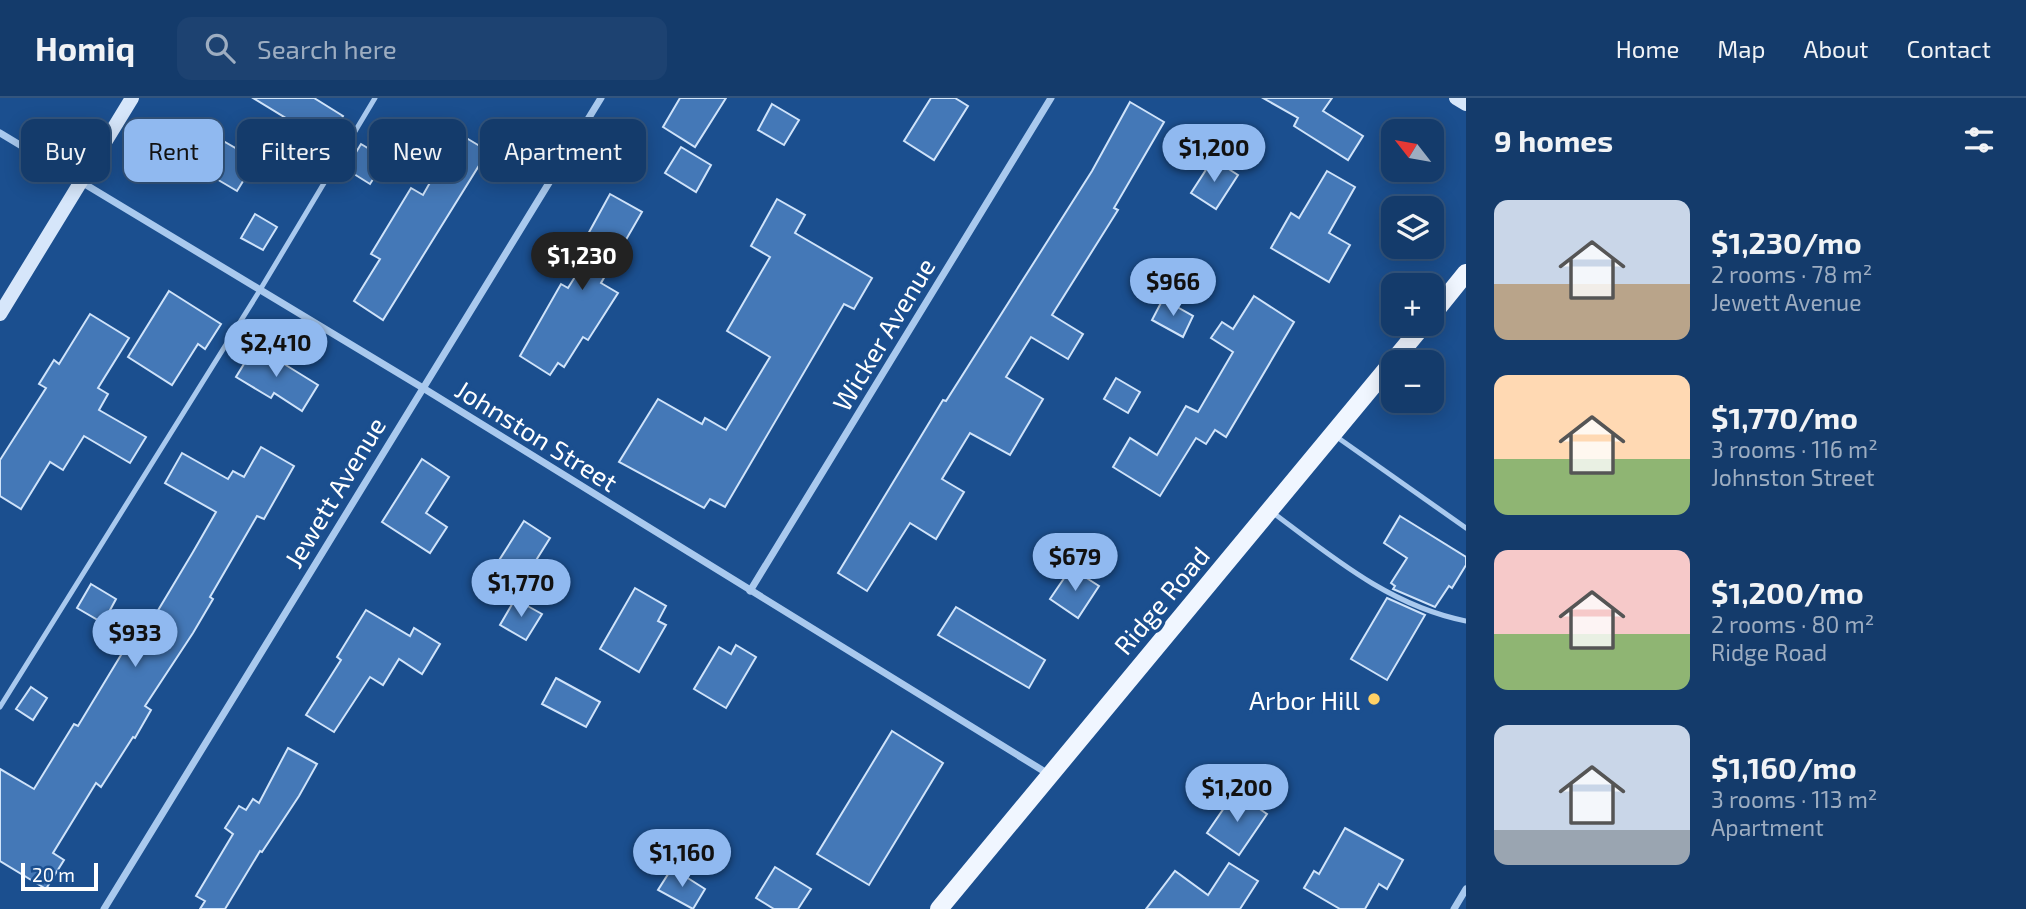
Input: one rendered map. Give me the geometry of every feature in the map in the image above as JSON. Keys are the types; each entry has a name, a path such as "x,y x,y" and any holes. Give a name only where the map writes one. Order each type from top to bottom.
{"main road":[{"path":"1444,300 1466,273"},
{"name":"Ridge Road","path":"939,909 1414,336"}],"street":[{"path":"110,134 132,98"},
{"name":"Jewett Avenue","path":"104,909 601,98"},
{"name":"Wicker Avenue","path":"750,591 1051,98"},
{"path":"1456,98 1466,104"},
{"name":"Johnston Street","path":"0,134 21,146"},
{"path":"0,314 81,182"},
{"name":"Johnston Street","path":"81,182 423,388 1050,775"},
{"path":"1454,909 1466,889"}],"lane":[{"path":"0,707 260,290 375,98"},
{"path":"1332,434 1466,528"},
{"path":"1269,510 1358,576 1401,600 1446,617 1466,621"}],"building":[{"path":"253,98 314,98 343,116 341,119 288,119"},
{"path":"680,98 726,98 695,147 663,127"},
{"path":"931,98 955,98 968,106 934,160 904,141"},
{"path":"1263,98 1332,98 1323,111 1363,136 1348,160 1294,126 1298,118"},
{"path":"1130,102 1164,122 1114,208 1118,210 1052,315 1083,334 1068,359 1031,337 1006,377 1043,399 1010,455 970,433 942,479 964,492 936,539 910,523 867,591 838,573 943,400 946,401 1092,171"},
{"path":"772,104 799,120 784,145 758,130"},
{"path":"466,138 480,146 480,164 383,320 354,301 380,259 371,254 411,188 423,195 430,182 466,182"},
{"path":"223,141 237,149 237,182 243,182 237,191 222,182"},
{"path":"361,144 369,149 370,184 355,175 355,154"},
{"path":"681,147 711,165 696,192 665,173"},
{"path":"1213,159 1238,175 1216,209 1191,193"},
{"path":"1327,171 1355,187 1329,233 1350,245 1329,282 1271,248 1291,213 1299,218"},
{"path":"610,194 642,212 601,283 618,293 588,340 583,337 564,367 558,363 550,375 520,356 561,284 568,288 597,242 587,236"},
{"path":"777,199 805,215 795,233 872,278 854,309 844,304 725,507 710,499 704,508 619,462 658,399 702,424 705,418 726,430 770,357 727,331 770,257 751,246"},
{"path":"255,214 277,227 263,250 241,238"},
{"path":"169,291 221,324 205,349 198,344 172,385 128,357"},
{"path":"1254,296 1294,322 1226,437 1215,430 1206,444 1196,438 1160,496 1113,467 1130,438 1157,455 1186,406 1198,412 1233,352 1211,338 1222,322 1233,329"},
{"path":"1163,299 1193,316 1183,337 1152,320"},
{"path":"90,314 129,338 98,388 108,394 99,410 146,437 130,463 84,436 63,470 50,462 21,509 0,496 0,460 46,388 39,384 54,360 59,364"},
{"path":"255,346 318,385 302,411 274,393 271,398 236,377"},
{"path":"1116,378 1140,392 1128,413 1104,399"},
{"path":"261,447 294,466 264,519 257,516 210,597 213,599 193,633 145,706 151,710 135,738 133,737 101,787 96,783 53,853 64,860 46,889 0,861 0,769 34,789 74,724 78,726 138,627 145,632 193,552 216,512 165,483 182,453 228,479 233,471 244,477"},
{"path":"422,459 449,477 426,513 447,527 430,553 382,522"},
{"path":"1400,516 1466,557 1466,565 1452,588 1449,586 1435,607 1393,589 1395,586 1391,583 1407,558 1384,543"},
{"path":"524,521 550,538 525,578 498,562"},
{"path":"1071,568 1099,586 1078,618 1050,599"},
{"path":"91,584 116,599 103,623 77,608"},
{"path":"635,588 666,606 658,621 666,625 639,672 600,649"},
{"path":"1387,598 1425,615 1387,680 1351,659"},
{"path":"515,599 542,614 526,640 500,625"},
{"path":"956,607 1045,660 1029,688 938,635"},
{"path":"366,610 410,636 414,628 440,644 422,674 399,659 383,685 370,677 334,732 306,715 341,660 337,657"},
{"path":"736,645 756,657 726,708 694,689 719,647 731,654"},
{"path":"556,678 600,702 586,727 542,704"},
{"path":"31,687 47,698 33,720 16,709"},
{"path":"892,731 943,763 869,885 817,854"},
{"path":"288,748 317,764 225,909 200,909 205,901 196,896 233,834 225,828 239,806 246,810 253,799 259,803"},
{"path":"1235,792 1267,814 1239,855 1207,833"},
{"path":"1345,828 1403,860 1387,889 1379,884 1365,909 1340,909 1304,888 1314,871 1319,874"},
{"path":"1229,863 1258,881 1240,909 1146,909 1175,871 1208,895"},
{"path":"775,867 811,889 798,909 774,909 756,898"},
{"path":"672,868 705,889 693,909 658,890"}],"place":[{"name":"Arbor Hill","path":"1374,699"}]}
